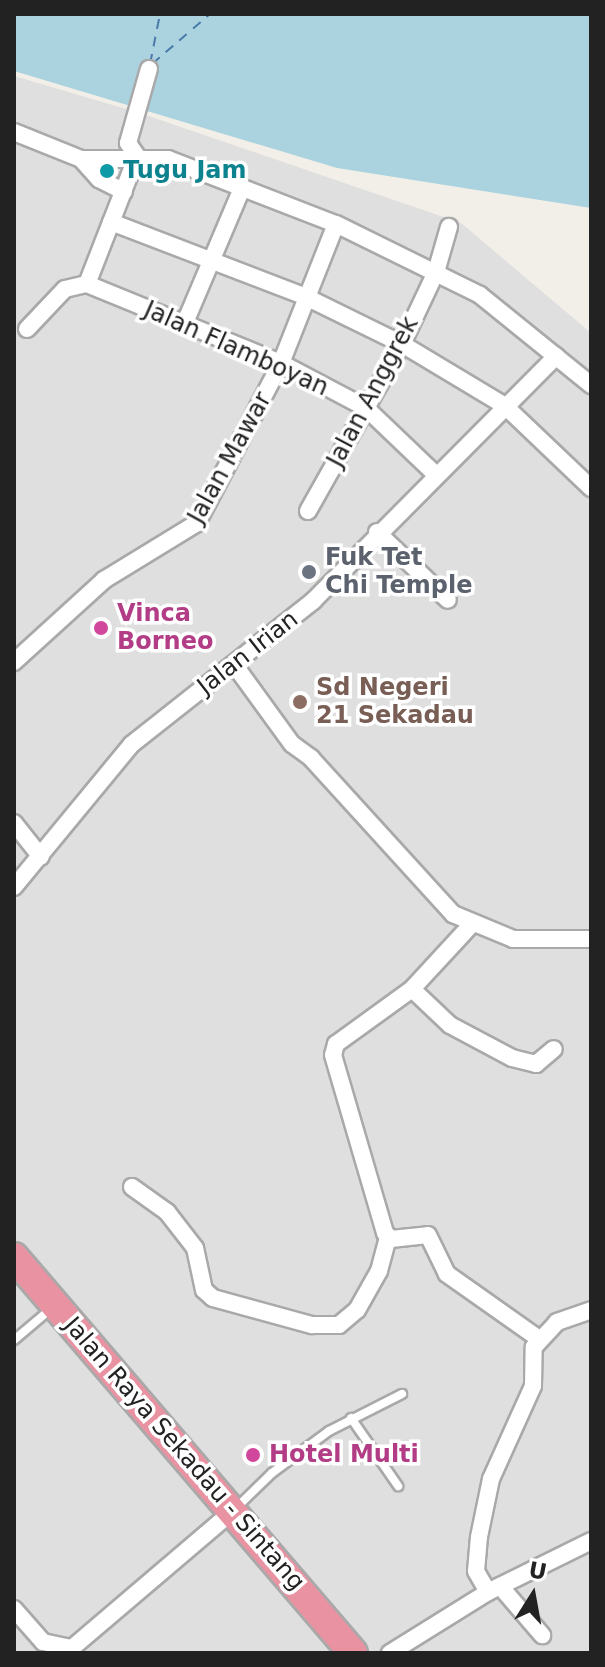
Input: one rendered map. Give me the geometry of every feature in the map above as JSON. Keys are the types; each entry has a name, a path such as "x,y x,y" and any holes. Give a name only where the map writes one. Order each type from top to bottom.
{"highway":[{"name":"Jalan Raya Sekadau - Sintang","path":"14,1257 234,1510 353,1653"}],"street":[{"path":"137,156 128,143 149,69"},
{"path":"15,135 81,159 137,156 168,159 241,191 336,224 480,295 591,385"},
{"path":"27,329 60,293 87,284 137,156"},
{"path":"81,159 99,179 124,192"},
{"path":"184,325 214,262 241,191"},
{"path":"111,222 306,297 402,344 505,406 591,488"},
{"name":"Jalan Mawar","path":"14,662 104,580 190,532 213,498 281,363 336,224"},
{"name":"Jalan Anggrek","path":"308,511 402,344 436,272 449,227"},
{"name":"Jalan Flamboyan","path":"87,284 281,363 366,408 436,475"},
{"name":"Jalan Irian","path":"14,887 132,744 236,667 313,601 377,532 556,356"},
{"path":"377,532 448,600"},
{"path":"236,667 292,744 311,758 422,884 471,925 513,939 591,939"},
{"path":"14,823 41,857"},
{"path":"132,1187 167,1212 195,1248 204,1290 213,1298 312,1325 339,1325 357,1310 379,1271 388,1237 333,1049 412,989 471,925"},
{"path":"412,989 450,1025 512,1058 536,1064 554,1049"},
{"path":"388,1237 428,1235 447,1274 539,1339"},
{"path":"542,1635 476,1571 479,1537 491,1479 531,1396 532,1355 539,1339 557,1322 591,1310"},
{"path":"14,1609 43,1642 72,1648 234,1510"},
{"path":"390,1653 494,1589 591,1541"}],"lane":[{"path":"14,1340 56,1305"},
{"path":"234,1510 272,1473 351,1418 402,1394"},
{"path":"351,1418 398,1486"}],"shaded area":[{"path":"14,76 140,113 461,223 591,333 591,1653 14,1653"}],"water":[{"path":"14,14 591,14 591,208 337,168 14,71"}],"ferry route":[{"path":"150,64 160,14"},
{"path":"152,64 210,14"}],"place":[{"name":"Tugu Jam","path":"107,171"},
{"name":"Fuk Tet Chi Temple","path":"309,572"},
{"name":"Vinca Borneo","path":"101,628"},
{"name":"Sd Negeri 21 Sekadau","path":"300,702"},
{"name":"Hotel Multi","path":"253,1455"}]}
